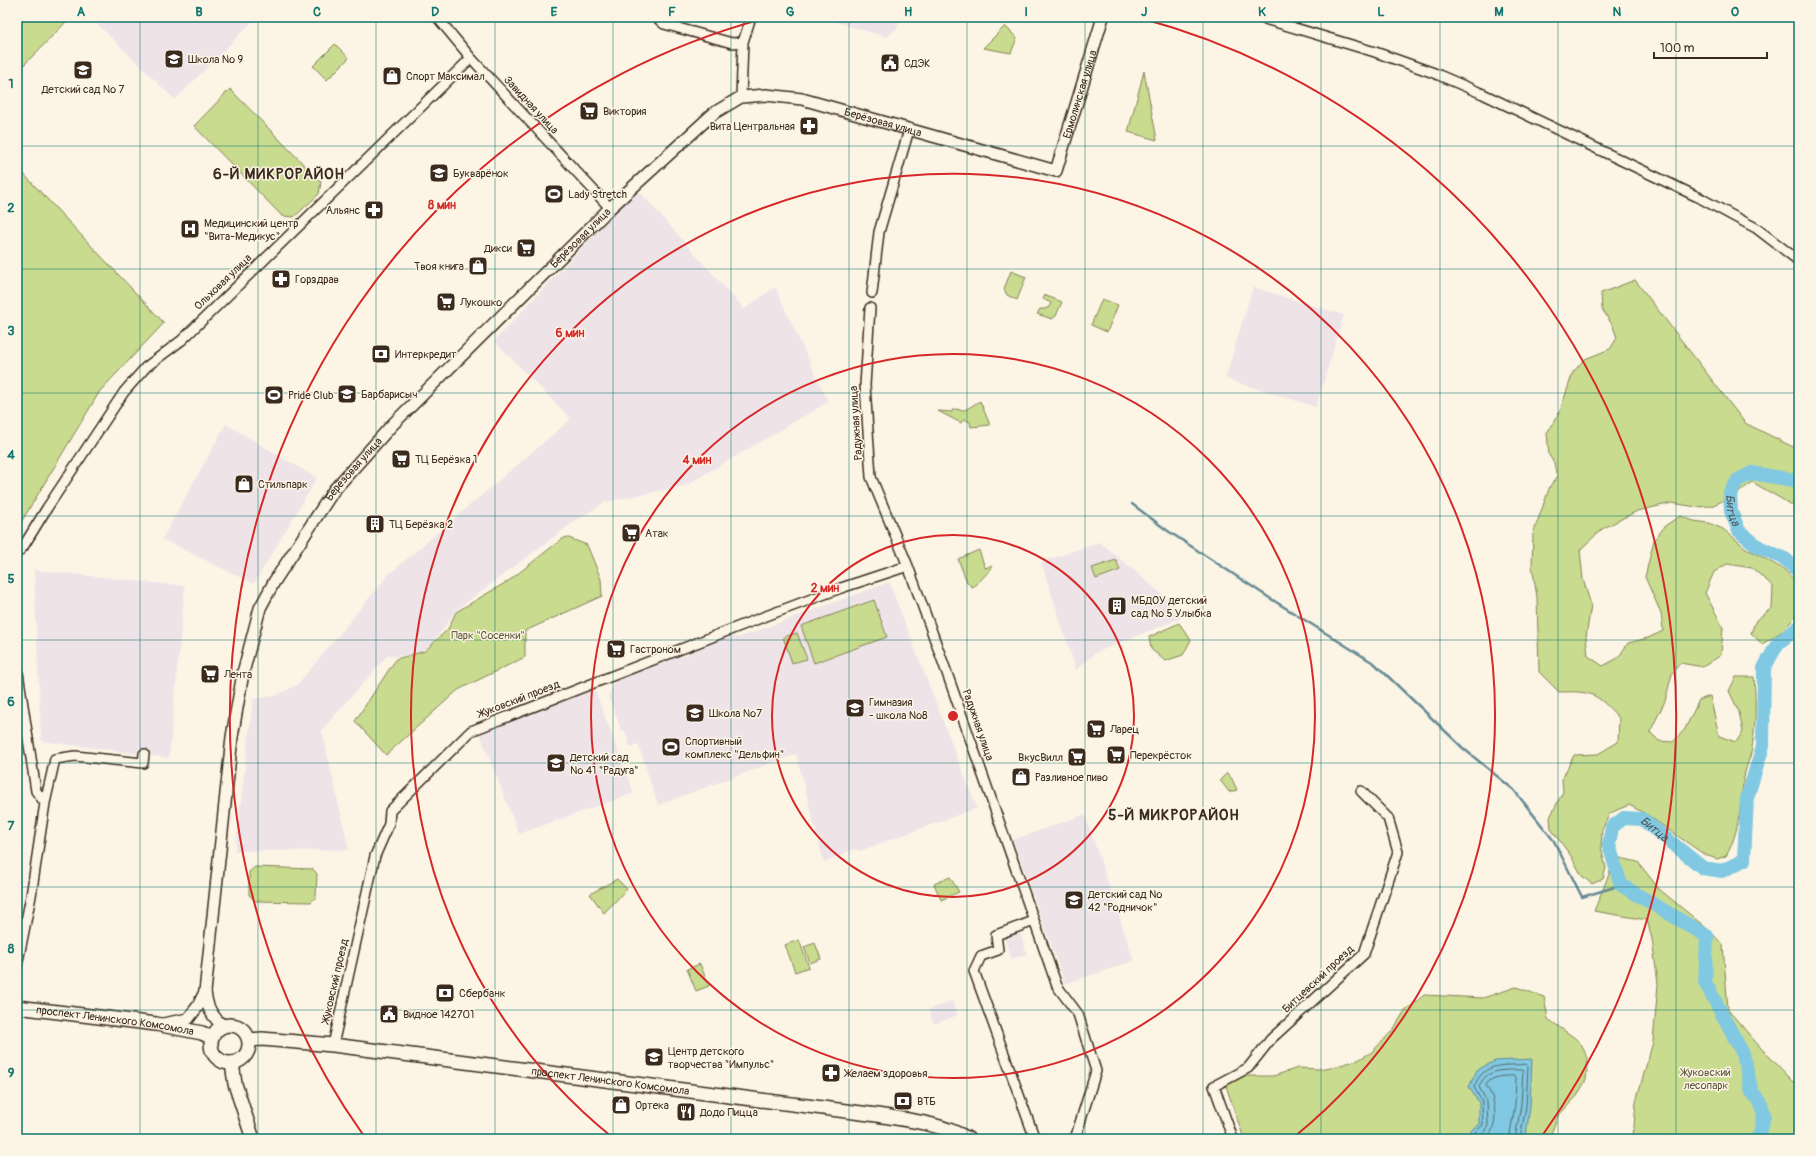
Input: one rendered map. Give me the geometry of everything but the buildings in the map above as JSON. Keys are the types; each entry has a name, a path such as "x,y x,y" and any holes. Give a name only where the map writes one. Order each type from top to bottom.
{"main road":[{"name":"проспект Ленинского Комсомола","path":"17,1007 156,1024 202,1033 212,1038"},
{"path":"231,1024 237,1026 247,1034 249,1040 248,1051 246,1055 237,1062 226,1062 215,1056 211,1044 212,1038 218,1029 223,1026 231,1024"},
{"name":"проспект Ленинского Комсомола","path":"249,1040 262,1039 333,1045 911,1120 946,1129 968,1139"},
{"path":"232,1063 235,1084 253,1139"}],"street":[{"name":"Завидная улица","path":"437,17 471,58 610,208"},
{"path":"656,17 664,24 732,43 743,42"},
{"path":"741,97 743,42 751,17"},
{"name":"Ермолинская улица","path":"1056,171 1103,17"},
{"path":"1258,17 1374,52 1434,73 1483,94 1730,213 1756,228 1799,262"},
{"name":"Ольховая улица","path":"20,550 124,392 146,367 182,340 471,58"},
{"name":"Берёзовая улица","path":"204,992 232,737 243,674 260,608 274,582 340,481 392,426 610,208 714,113 741,97 766,95 802,99 1056,171"},
{"path":"872,293 879,232 909,130"},
{"name":"Радужная улица","path":"870,308 865,385 872,477 908,566 948,676 1057,986 1078,1014 1096,1071 1075,1139"},
{"name":"Жуковский проезд","path":"333,1045 376,856 389,824 390,811 471,731 753,620 841,588 908,566"},
{"path":"17,666 36,791 45,803"},
{"path":"17,966 31,896 45,803 55,759 75,756 142,763 144,754"},
{"name":"Битцевский проезд","path":"1233,1139 1214,1086 1248,1068 1271,1039 1364,954 1398,852 1388,818 1361,791"},
{"path":"1034,921 996,935 998,950 981,956 974,971 1035,1139"},
{"path":"156,1024 188,1019 198,1006 204,992"},
{"path":"204,992 206,1004 210,1012 223,1026"}],"shaded area":[{"name":"Школа № 9","path":"90,17 257,17 175,100"},
{"path":"818,17 901,17 897,28 887,37"},
{"path":"637,189 744,309 775,287 828,402 685,486 605,502 574,522 456,610 442,631 426,650 397,657 388,655 322,730 349,850 235,851 253,699 275,696 297,685 389,574 571,419 494,341"},
{"path":"1253,287 1344,315 1316,407 1225,379"},
{"path":"226,424 317,478 254,584 162,539"},
{"path":"1100,542 1181,610 1181,618 1095,653 1076,670 1041,562"},
{"path":"34,570 185,586 169,758 41,741"},
{"name":"Гимназия - школа №8","path":"889,582 977,808 860,851 854,849 824,863 796,754 658,805 638,744 630,747 625,731 622,732 608,696 615,681 675,655 681,657 731,635 738,638"},
{"name":"Детский сад № 41 \"Радуга\"","path":"595,690 634,793 519,834 479,732"},
{"name":"Детский сад № 42 \"Родничок\"","path":"1085,814 1134,961 1065,984 1013,840"},
{"path":"1019,930 1027,954 1012,959 1003,935"},
{"path":"952,1001 958,1015 934,1024 928,1010"}],"green space":[{"path":"17,17 71,17 17,72"},
{"path":"1005,26 1017,38 1011,53 983,48"},
{"path":"335,44 349,58 327,80 313,66"},
{"path":"1144,71 1157,140 1128,132"},
{"path":"230,89 321,182 319,194 294,217 282,216 194,126"},
{"path":"17,167 164,323 100,391 17,529"},
{"path":"1011,271 1026,277 1017,300 1007,295 1004,289"},
{"path":"1635,280 1745,423 1799,450 1799,507 1792,505 1752,482 1736,495 1711,506 1696,507 1672,503 1637,511 1602,529 1580,550 1583,579 1591,605 1586,637 1588,656 1603,666 1618,658 1628,643 1648,638 1663,631 1661,613 1645,577 1654,540 1666,525 1680,516 1694,521 1709,523 1723,529 1746,548 1785,570 1799,585 1800,601 1797,613 1789,624 1779,633 1762,644 1751,633 1756,620 1772,608 1773,586 1752,568 1727,564 1714,572 1705,593 1723,627 1721,655 1703,667 1680,663 1672,674 1665,701 1650,732 1659,741 1673,742 1685,729 1699,700 1710,696 1719,736 1736,742 1743,732 1739,712 1729,691 1736,677 1754,677 1755,715 1753,744 1745,774 1737,828 1731,847 1726,856 1717,859 1705,855 1646,814 1629,805 1610,813 1602,830 1601,847 1606,868 1603,879 1592,884 1582,876 1571,856 1551,829 1550,817 1563,792 1562,779 1574,755 1598,754 1618,742 1619,718 1605,703 1593,695 1579,692 1559,692 1539,672 1537,597 1532,566 1533,534 1550,486 1557,477 1554,463 1549,455 1547,433 1560,411 1573,372 1585,359 1610,349 1617,338 1613,326 1602,309 1601,293"},
{"path":"1045,295 1062,302 1056,316 1052,319 1037,314 1040,309 1049,307 1051,303 1043,299"},
{"path":"1102,299 1118,305 1107,332 1091,325"},
{"path":"980,401 990,425 971,427 970,422 964,419 961,423 938,411 952,412 953,409 965,410"},
{"name":"Парк \"Сосенки\"","path":"566,537 587,545 601,579 602,596 525,631 525,657 458,690 386,755 355,721 396,659 425,651 448,629 456,612 510,580"},
{"path":"979,550 985,568 991,566 992,568 976,585 972,587 967,582 958,559"},
{"path":"1116,560 1120,570 1096,579 1092,568"},
{"path":"874,600 887,637 814,663 801,626"},
{"path":"1179,623 1191,640 1183,655 1165,661 1151,649 1149,637"},
{"path":"797,633 807,659 792,663 783,637"},
{"path":"1227,773 1232,779 1237,790 1229,792 1220,780"},
{"name":"Жуковский лесопарк","path":"1616,857 1638,862 1659,889 1710,931 1723,945 1728,1010 1760,1047 1794,1082 1799,1083 1799,1139 1633,1139 1636,1101 1653,1042 1658,984 1652,939 1647,920 1594,911"},
{"path":"255,867 313,869 317,874 316,897 311,902 255,901 249,895 249,872"},
{"path":"950,877 959,892 941,900 934,884"},
{"path":"617,879 627,889 604,913 590,894"},
{"path":"799,940 809,967 795,972 785,945"},
{"path":"815,943 821,959 810,963 804,947"},
{"path":"700,964 709,986 696,991 687,969"},
{"path":"1516,987 1544,997 1548,1019 1579,1041 1588,1058 1586,1080 1577,1096 1558,1116 1549,1139 1244,1139 1225,1083 1245,1076 1273,1076 1298,1068 1318,1069 1337,1066 1358,1060 1372,1052 1393,1030 1404,1012 1424,995 1483,998"}],"water":[{"path":"1532,1059 1530,1106 1526,1136 1522,1139 1460,1139 1479,1124 1479,1103 1469,1087 1477,1070 1495,1061"}],"waterway":[{"name":"Битца","path":"1799,481 1752,473 1738,480 1730,493 1731,511 1739,531 1759,547 1785,559 1799,572"},
{"path":"1132,504 1168,531 1268,597 1375,664 1464,749 1514,790 1554,841 1582,897 1621,885"},
{"name":"Битца","path":"1756,1139 1760,1135 1764,1115 1761,1103 1752,1092 1743,1054 1705,982 1707,936 1621,885 1609,845 1612,827 1624,818 1642,819 1703,868 1722,871 1744,860 1747,798 1763,746 1764,668 1778,643 1799,627"}],"place":[{"name":"Школа № 9","path":"174,59"},
{"name":"СДЭК","path":"890,63"},
{"name":"Детский сад № 7","path":"83,70"},
{"name":"Спорт Максимал","path":"392,76"},
{"name":"Виктория","path":"589,111"},
{"name":"Вита Центральная","path":"809,126"},
{"name":"Букварёнок","path":"439,173"},
{"name":"Lady Stretch","path":"554,194"},
{"name":"Альянс","path":"374,210"},
{"name":"Медицинский центр \"Вита-Медикус\"","path":"190,229"},
{"name":"Дикси","path":"526,248"},
{"name":"Твоя книга","path":"478,266"},
{"name":"Горздрав","path":"281,279"},
{"name":"Лукошко","path":"446,302"},
{"name":"Интеркредит","path":"381,354"},
{"name":"Барбарисыч","path":"347,394"},
{"name":"Pride Club","path":"274,395"},
{"name":"ТЦ Берёзка 1","path":"401,459"},
{"name":"Стильпарк","path":"244,484"},
{"name":"ТЦ Берёзка 2","path":"375,524"},
{"name":"Атак","path":"631,533"},
{"name":"МБДОУ детский сад № 5 Улыбка","path":"1117,606"},
{"name":"Гастроном","path":"616,649"},
{"name":"Лента","path":"210,674"},
{"name":"Гимназия - школа №8","path":"855,708"},
{"name":"Школа №7","path":"695,713"},
{"name":"Ларец","path":"1096,729"},
{"name":"Спортивный комплекс \"Дельфин\"","path":"671,747"},
{"name":"Перекрёсток","path":"1116,755"},
{"name":"ВкусВилл","path":"1077,757"},
{"name":"Детский сад № 41 \"Радуга\"","path":"556,763"},
{"name":"Разливное пиво","path":"1021,777"},
{"name":"Детский сад № 42 \"Родничок\"","path":"1074,900"},
{"name":"Сбербанк","path":"445,993"},
{"name":"Видное 142701","path":"389,1014"},
{"name":"Центр детского творчества \"Импульс\"","path":"654,1057"},
{"name":"Желаем здоровья","path":"831,1073"},
{"name":"ВТБ","path":"903,1101"},
{"name":"Ортека","path":"621,1105"},
{"name":"Додо Пицца","path":"686,1112"}],"district":[{"name":"6-Й МИКРОРАЙОН","path":"279,174"},
{"name":"5-Й МИКРОРАЙОН","path":"1174,815"}]}
